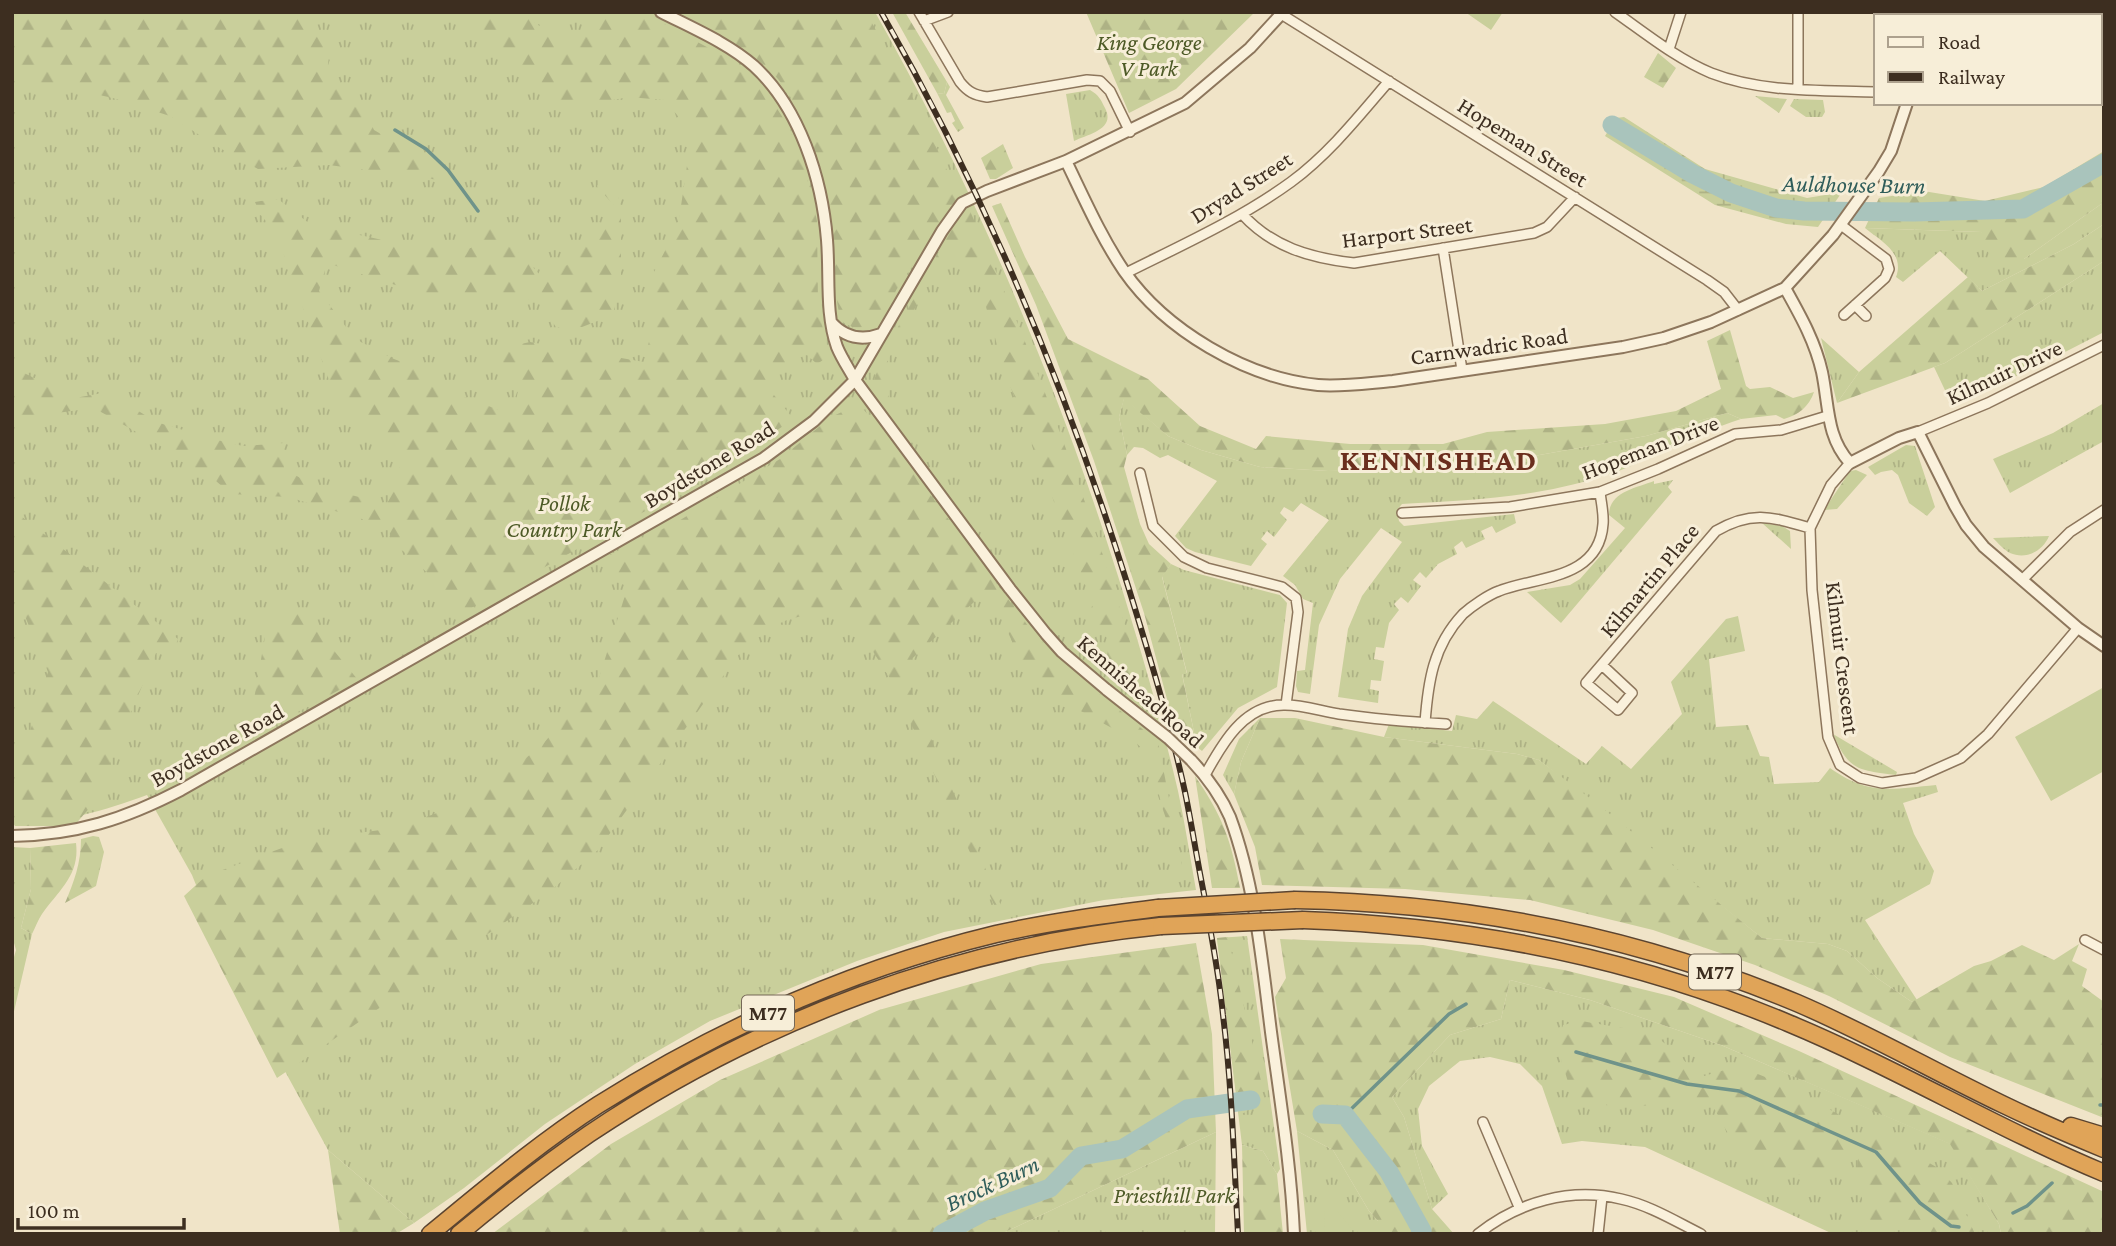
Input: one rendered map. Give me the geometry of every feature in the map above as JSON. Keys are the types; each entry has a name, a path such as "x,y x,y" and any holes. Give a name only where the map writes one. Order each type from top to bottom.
{"highway":[{"name":"M77","path":"430,1234 509,1169 597,1106 680,1056 750,1021 893,963 970,942 1065,921 1158,908 1295,900 1443,908 1535,922 1618,942 1692,964 1798,1004 2002,1104 2104,1149"},
{"name":"M77","path":"459,1234 539,1170 613,1119 702,1066 784,1026 892,984 985,957 1076,937 1161,926 1303,920 1366,923 1482,936 1592,958 1674,981 1818,1036 2104,1173"},
{"name":"M77","path":"2002,1104 2104,1136"}],"street":[{"name":"Kennishead Road","path":"661,12 748,62 765,78 792,117 811,162 824,216 831,322 837,347 855,380 1046,634 1082,670 1191,760 1205,775 1229,815 1248,885 1267,1001 1294,1234"},
{"path":"919,12 960,82 975,96 987,97 1087,80 1100,81 1110,92 1130,132"},
{"path":"924,21 948,12"},
{"path":"1615,12 1669,49 1709,72 1753,84 1874,92"},
{"path":"1669,49 1681,12"},
{"path":"1798,12 1798,89"},
{"name":"Hopeman Street","path":"1282,13 1716,286 1738,310"},
{"name":"Boydstone Road","path":"12,836 78,830 118,820 181,790 739,474 814,421 855,380 942,231 962,203 1066,161 1185,103 1251,48 1282,13"},
{"name":"Dryad Street","path":"1126,273 1242,214 1307,169 1390,81"},
{"name":"Carnwadric Road","path":"1066,161 1098,228 1126,273 1158,310 1188,334 1222,355 1285,379 1318,385 1356,384 1623,348 1711,322 1785,288 1841,225 1891,151 1906,105"},
{"name":"Harport Street","path":"1242,214 1255,228 1290,249 1330,260 1354,263 1511,239 1534,233 1547,227 1575,197"},
{"path":"1841,225 1886,259 1889,269 1885,278 1844,315"},
{"path":"1443,248 1462,370"},
{"path":"1785,288 1813,341 1822,373 1834,441 1850,463"},
{"path":"1855,305 1866,316"},
{"path":"831,322 839,331 850,336 870,338 881,334"},
{"name":"Kilmuir Drive","path":"1918,432 1988,403 2104,345"},
{"name":"Hopeman Drive","path":"1402,513 1510,507 1600,492 1735,434 1781,430 1828,416"},
{"path":"1918,432 1966,525 1984,547 2078,628 2104,646"},
{"name":"Kilmuir Crescent","path":"1918,432 1899,438 1850,463 1831,485 1810,528 1812,590 1828,737 1840,765 1860,778 1882,783 1916,778 1961,758 1988,734 2078,628"},
{"path":"1140,472 1153,526 1184,557 1207,568 1277,585 1296,598 1298,612 1286,705"},
{"path":"1425,723 1429,678 1443,642 1454,626 1464,613 1495,592 1569,572 1585,561 1595,548 1604,524 1600,492"},
{"path":"2022,580 2070,532 2104,510"},
{"name":"Kilmartin Place","path":"1602,665 1632,693 1618,710 1586,683 1716,531 1735,519 1753,517 1776,518 1810,528"},
{"path":"1205,775 1219,749 1240,723 1254,713 1272,706 1286,705 1340,714 1446,724"},
{"path":"2085,940 2104,950"},
{"path":"1483,1122 1520,1207"},
{"path":"1478,1234 1520,1207 1578,1195 1623,1199 1701,1234"},
{"path":"1598,1234 1602,1196"}],"green space":[{"name":"Pollok Country Park","path":"12,12 875,12 980,217 1068,430 1118,576 1150,683 1178,791 1196,890 1104,900 944,932 857,961 710,1021 635,1064 545,1124 464,1188 414,1223 328,1150 233,976 192,875 147,795 81,815 48,821 12,822"},
{"path":"12,12 257,12 275,19 304,12 330,48 326,80 361,104 374,130 444,171 439,180 329,165 258,169 170,116 113,98 54,85 12,84"},
{"path":"467,12 520,12 572,49 593,12 642,12 740,65 769,96 790,129 804,165 817,221 818,306 829,356 817,364 806,354 778,367 765,384 791,416 786,424 719,470 466,611 411,557 392,543 386,519 372,522 288,497 231,494 216,481 154,442 94,408 12,419 12,375 22,372 75,398 108,392 156,422 217,440 243,446 284,443 284,469 315,486 387,504 402,461 333,391 284,255 255,202 278,199 310,224 414,247 471,248 484,223 501,233 542,277 573,262 584,237 603,222 615,207 597,186 605,177 617,191 621,207 621,276 613,315 582,327 556,327 537,300 489,295 436,298 327,263 319,291 355,339 394,359 441,377 464,397 513,415 519,386 502,361 512,346 530,342 644,362 652,329 654,272 678,226 692,132 664,100 629,97 559,110 488,47"},
{"path":"675,12 866,12 916,104 922,130 929,131 953,183 958,181 963,192 885,306 862,327 854,327 841,321 832,230 825,193 806,130 788,93 756,58"},
{"path":"892,12 905,12 947,82 944,94 937,93"},
{"name":"King George V Park","path":"1086,12 1255,12 1176,89 1129,113"},
{"path":"1465,12 1503,12 1491,30"},
{"path":"1658,53 1676,68 1663,88 1644,77"},
{"path":"947,82 950,87 946,95 964,128 958,132 952,123 955,121 951,112 947,113 937,93 944,94"},
{"path":"1090,90 1102,103 1107,121 1099,130 1074,141 1066,94"},
{"path":"1755,96 1787,99 1779,113"},
{"path":"1794,99 1823,100 1825,112 1822,117 1806,117 1790,106"},
{"path":"1624,117 1705,169 1807,198 1837,193 1840,195 1818,227 1786,224 1715,205 1605,136 1616,118"},
{"path":"1003,144 1013,168 996,179 990,179 981,158"},
{"path":"2104,151 2104,202 2024,259 1991,260 1981,232 1865,228 1879,198 1923,191 1985,201 2044,187"},
{"path":"2104,202 2104,224 2074,244 1982,291 1940,251 1903,282 1896,277 1897,261 1890,248 1865,228 1981,232 2024,259"},
{"path":"1001,203 1025,257 1068,339 1148,379 1200,426 1256,449 1266,436 1350,444 1443,444 1487,432 1605,424 1676,411 1721,389 1707,341 1730,330 1746,386 1750,389 1770,387 1793,398 1814,392 1802,410 1784,419 1776,415 1741,419 1727,413 1646,436 1483,465 1328,471 1260,467 1201,450 1168,436 1124,399 1119,417 1127,455 1124,467 1140,524 1149,544 1171,564 1162,577 1187,674 1182,674 1197,747 1175,729 1144,613 1094,461 1036,305 992,206"},
{"path":"970,211 1022,334 1069,458 1112,584 1150,711 1126,692 1122,674 1105,668 1107,638 1100,628 1085,616 1093,605 1006,375 976,273 961,261 948,244 886,364 889,397 884,401 874,380 885,351 953,226"},
{"path":"2104,224 2104,261 1945,363 1837,403 1859,372 1968,277 1982,291 2074,244"},
{"path":"2104,261 2104,332 2032,369 1952,405 1934,367 1945,363"},
{"path":"1821,338 1859,372 1837,403"},
{"path":"1124,398 1168,436 1201,450 1260,467 1328,471 1483,465 1646,436 1727,413 1741,419 1620,470 1578,483 1503,497 1402,504 1397,510 1399,521 1404,526 1514,514 1516,523 1496,533 1492,526 1481,531 1485,539 1466,548 1462,541 1454,547 1457,554 1438,564 1426,578 1420,572 1413,580 1421,586 1408,603 1401,597 1394,604 1399,610 1389,623 1384,648 1376,647 1374,659 1384,661 1381,681 1371,680 1370,689 1379,691 1378,703 1338,697 1348,629 1362,596 1402,542 1381,528 1340,579 1319,625 1310,694 1298,692 1297,671 1305,670 1313,603 1303,599 1295,585 1283,576 1329,520 1301,503 1293,512 1284,507 1280,513 1287,520 1274,537 1267,531 1261,539 1267,544 1251,566 1186,548 1175,536 1217,481 1168,455 1160,458 1143,448 1134,447 1127,455 1119,417"},
{"path":"2104,403 2104,441 2010,493 1993,459 2053,433"},
{"path":"855,406 864,410 894,446 1031,630 1073,672 1158,742 1182,865 1162,807 1150,756 1132,739 1066,703 1021,661 997,608 987,600 974,602 904,666 904,674 1002,908 996,909 891,680 850,615 816,612 787,620 752,636 598,850 549,892 277,1078 184,896 206,876 304,840 396,828 475,799 542,745 598,681 628,586 609,579 607,556 677,522 780,459 831,417"},
{"path":"1906,445 1915,446 1935,507 1927,516 1909,503 1898,475 1892,470 1875,475 1868,467"},
{"path":"1856,470 1867,475 1837,509 1824,510 1850,471"},
{"path":"1673,480 1668,487 1672,492 1561,623 1527,592 1570,585 1580,579 1625,528 1609,515 1610,507 1618,496 1654,481 1654,484"},
{"path":"12,509 178,639 172,655 156,653 92,805 74,826 15,826 12,822 12,791 48,672 20,604 12,601"},
{"path":"1762,523 1782,526 1790,531 1791,549"},
{"path":"2049,536 2043,546 2028,555 2008,552 1993,538"},
{"path":"1171,564 1184,570 1280,595 1287,603 1277,687 1238,708 1202,751 1197,747 1182,673 1187,673 1162,576"},
{"path":"299,608 358,680 247,739 269,614"},
{"path":"1738,616 1745,651 1709,659 1716,727 1748,725 1760,756 1769,757 1774,784 1819,782 1830,768 1869,787 1893,789 1936,785 1938,792 1903,803 1914,834 1934,871 1930,884 1865,920 1917,1000 1912,1002 1877,978 1847,951 1828,944 1762,938 1539,760 1517,754 1384,737 1389,724 1452,731 1456,715 1477,719 1493,701 1586,764 1602,746 1631,769 1682,714 1671,682 1726,619"},
{"path":"2104,687 2104,771 2051,801 2015,737"},
{"path":"1260,718 1241,762 1234,794 1223,775 1239,739"},
{"path":"1260,718 1295,718 1384,737 1517,754 1539,760 1595,802 1762,938 1828,944 1847,951 1877,978 1912,1002 1974,966 1991,961 2022,945 2054,960 2079,944 2072,961 2087,969 2082,986 2104,1002 2104,1118 1950,1057 1829,996 1755,965 1653,930 1530,900 1405,889 1262,885 1255,847 1234,794 1241,762"},
{"path":"1833,734 1897,772 1896,775 1872,772 1856,766 1844,755"},
{"path":"1195,776 1225,829 1240,888 1212,888"},
{"path":"99,837 104,852 96,886 65,903 80,856 81,839"},
{"path":"76,843 75,864 67,882 42,914 32,934 21,928 31,889 30,848"},
{"path":"12,847 30,848 31,889 21,928 32,934 12,1020 12,964 16,950 12,936"},
{"path":"1247,936 1280,1169 1277,1174 1263,1151 1242,1145 1217,938"},
{"path":"1228,937 1261,1081 1248,1110 1239,1116 1217,938"},
{"path":"1280,939 1423,945 1564,970 1674,997 1799,1051 2104,1192 2104,1234 2001,1234 1999,1224 1950,1144 1721,1045 1590,1000 1510,980 1501,1019 1450,1035 1392,1097 1404,1117 1432,1209 1454,1234 1378,1234 1378,1221 1369,1211 1333,1150 1297,1131 1275,997 1286,978"},
{"path":"1196,943 1212,1034 1216,1132 1001,1234 492,1234 611,1144 720,1080 879,1010 1041,964"},
{"path":"1510,980 1590,1000 1721,1045 1951,1144 1999,1224 2001,1234 1833,1234 1645,1147 1582,1141 1562,1144 1542,1086 1520,1064 1490,1057 1460,1061 1429,1086 1418,1109 1422,1146 1448,1194 1432,1209 1404,1117 1392,1097 1450,1035 1501,1019"},
{"path":"1582,1021 1652,1036 1666,1044 1704,1076 1738,1066 1780,1083 1838,1114 1852,1136 1848,1153 1828,1167 1815,1172 1794,1174 1771,1171 1744,1155 1729,1135 1709,1099 1638,1106 1598,1104 1583,1100 1570,1088 1560,1048 1563,1025"},
{"path":"1870,1129 1938,1168 1952,1183 1975,1234 1924,1234 1922,1231 1870,1220 1861,1196 1857,1163"},
{"path":"1297,1131 1333,1150 1369,1211 1378,1221 1378,1234 1307,1234"},
{"name":"Priesthill Park","path":"1216,1132 1215,1234 1001,1234"},
{"path":"1242,1145 1263,1151 1277,1174 1283,1234 1244,1234"},
{"path":"328,1150 414,1223 396,1234 340,1234"},
{"path":"1325,1211 1337,1211 1352,1229 1352,1234 1324,1234"}],"waterway":[{"name":"Auldhouse Burn","path":"1612,125 1693,174 1731,193 1776,208 1804,211 2023,209 2104,163"},
{"path":"395,130 426,149 448,170 478,211"},
{"path":"1345,1115 1449,1014 1466,1004"},
{"path":"1576,1052 1687,1084 1739,1091 1876,1152 1920,1203 1951,1226 1959,1227"},
{"name":"Brock Burn","path":"942,1234 985,1211 1050,1188 1081,1156 1122,1149 1187,1109 1251,1100"},
{"name":"Brock Burn","path":"1322,1114 1345,1115 1389,1172 1422,1231 1420,1234"},
{"path":"2013,1213 2027,1206 2052,1183"}],"railway":[{"path":"881,12 955,150 989,221 1050,365 1104,512 1151,663 1185,792 1217,969 1229,1069 1238,1234"}],"district":[{"name":"KENNISHEAD","path":"1439,459"}]}
